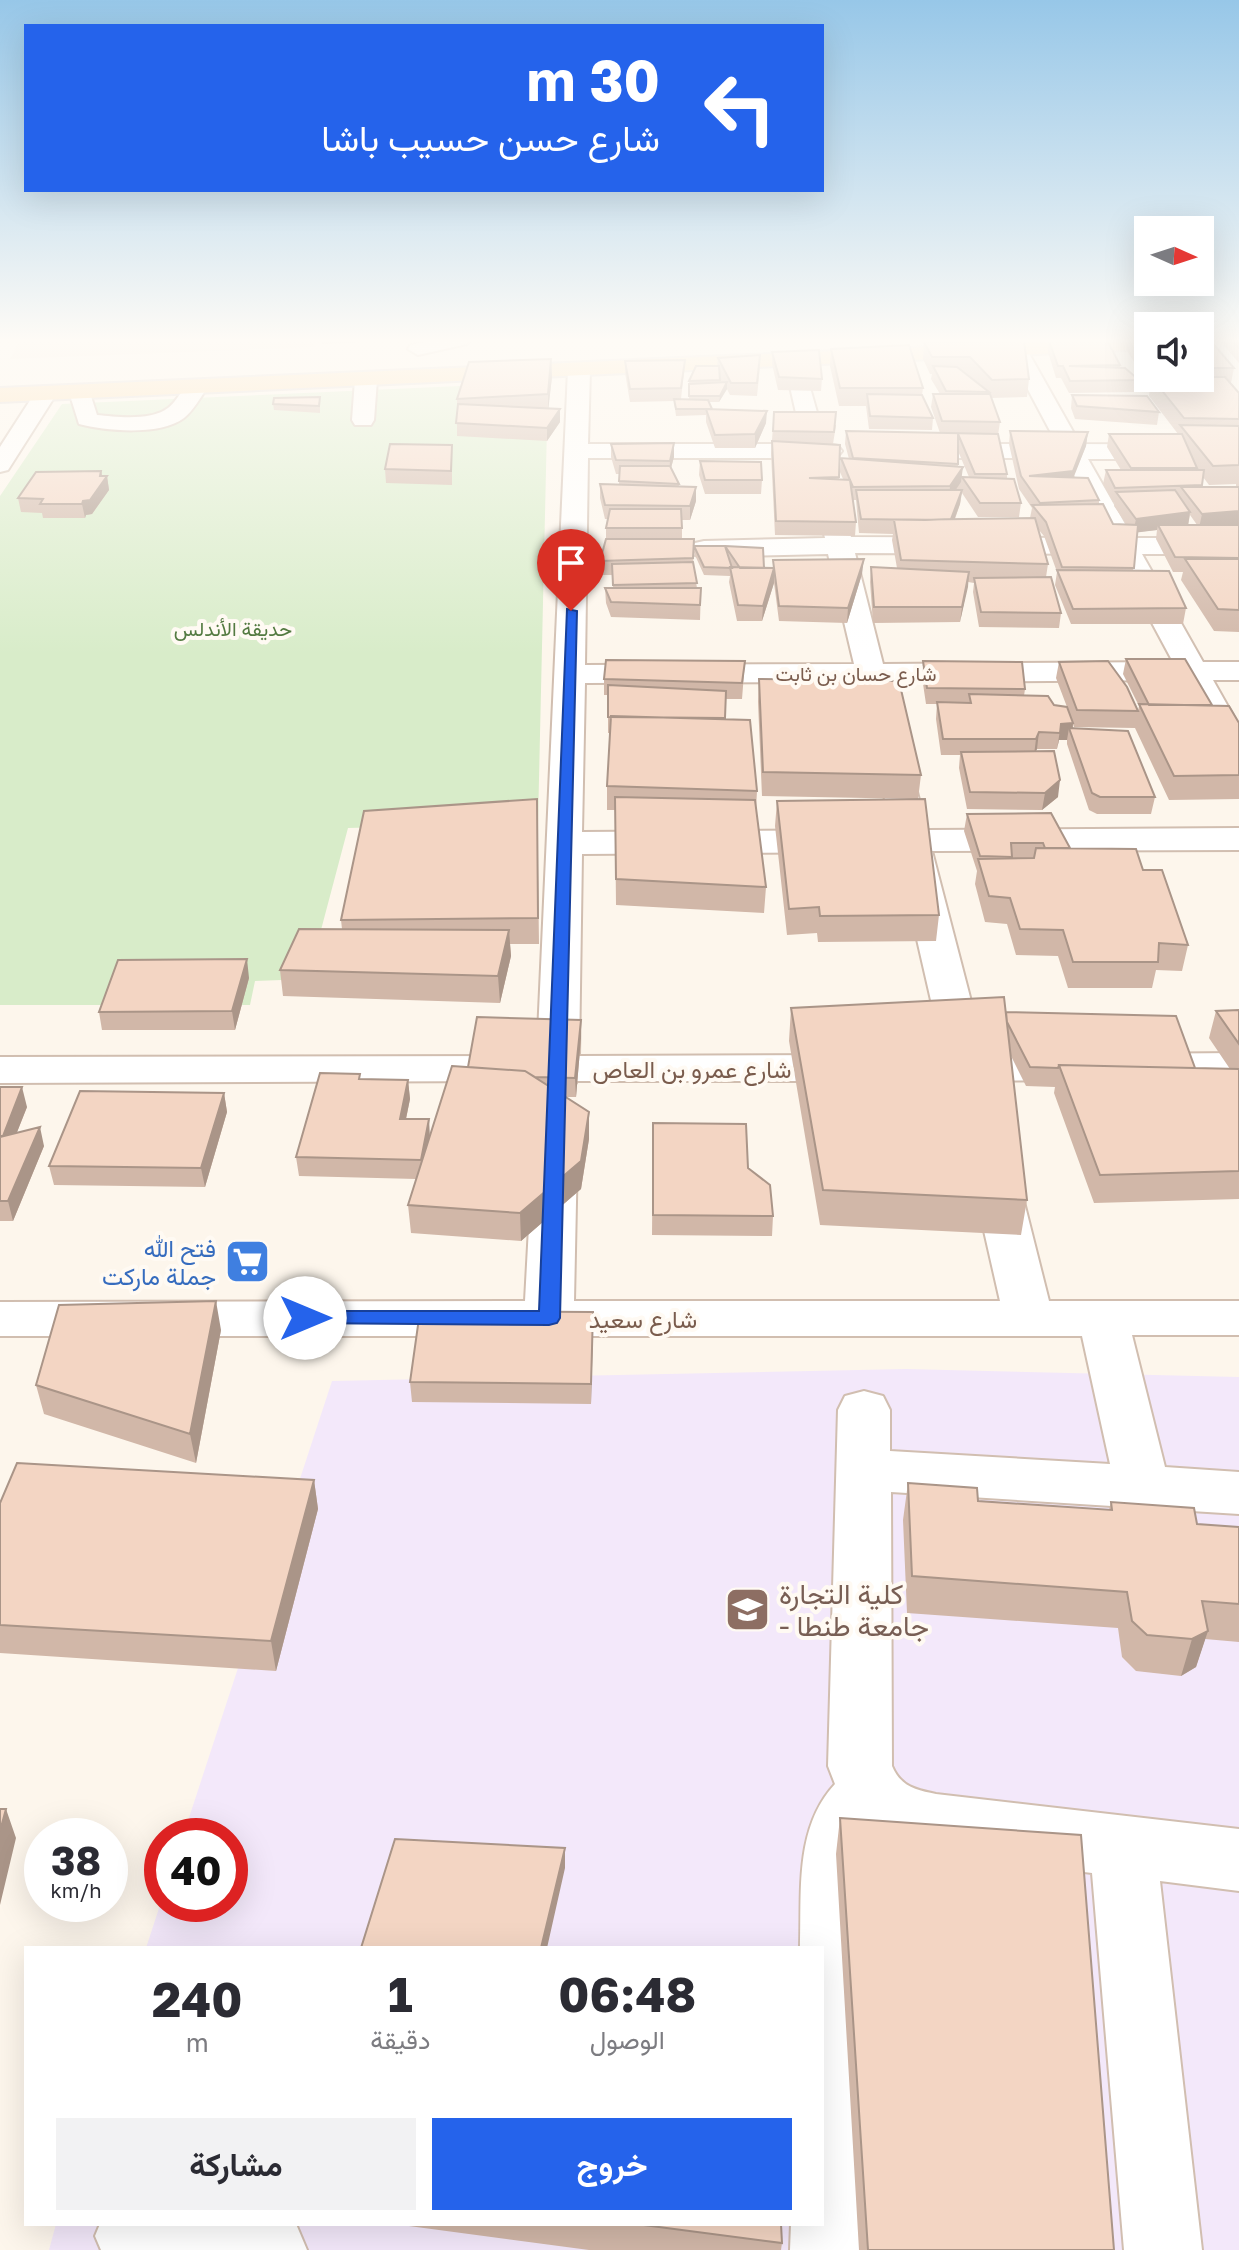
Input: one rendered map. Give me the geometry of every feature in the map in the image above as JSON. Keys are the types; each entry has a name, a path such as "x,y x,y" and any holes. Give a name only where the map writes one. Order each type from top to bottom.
{"street":[{"path":"0,465 13,445"},
{"path":"549,1318 569,674 588,549 576,445"},
{"path":"829,445 840,546 971,1082"},
{"path":"1071,445 1239,755"},
{"path":"576,451 831,451"},
{"path":"923,451 1239,452"},
{"path":"678,549 1239,546"},
{"name":"شارع حسان بن ثابت","path":"569,674 1239,671"},
{"path":"564,843 1239,839"},
{"name":"شارع عمرو بن العاص","path":"0,1070 904,1068 971,1082 1239,1066"},
{"path":"986,1141 1029,1318"},
{"path":"1103,1318 1143,1488"},
{"name":"شارع سعيد","path":"0,1319 1239,1318"},
{"path":"864,1410 860,1766 870,1795 897,1815 936,1824 1239,1860"},
{"path":"864,1470 1239,1493"},
{"path":"829,2250 836,1854 840,1830 852,1810 870,1795"},
{"path":"1123,1846 1163,2250"},
{"path":"134,2236 268,2250"}],"shaded area":[{"name":"كلية التجارة - جامعة طنطا","path":"906,1369 1239,1377 1239,2250 49,2250 55,2226 824,2226 824,1946 147,1946 154,1922 248,1922 248,1818 189,1818 332,1381"}],"green space":[{"name":"حديقة الأندلس","path":"34,445 547,445 538,823 348,828 308,979 255,981 250,1005 0,1005 0,496"}],"building":[{"path":"390,445 452,445 451,471 385,469"},
{"path":"611,445 674,445 670,461 616,460"},
{"path":"772,445 840,445 839,477 809,478 850,480 856,522 776,521"},
{"path":"850,445 958,445 958,464 853,458"},
{"path":"963,445 1000,445 1007,474 975,474"},
{"path":"1013,445 1083,445 1073,471 1029,476 1088,478 1099,500 1040,503 1021,476"},
{"path":"1116,445 1187,445 1197,468 1131,468"},
{"path":"1196,445 1239,445 1239,465 1213,466"},
{"path":"841,458 963,467 950,486 853,487"},
{"path":"700,461 761,462 762,480 705,480"},
{"path":"620,466 670,466 679,484 619,481"},
{"path":"1106,470 1204,470 1202,485 1115,488"},
{"path":"101,471 100,476 107,476 90,500 82,504 40,504 43,499 18,498 36,472"},
{"path":"962,477 1014,479 1021,503 980,503"},
{"path":"600,484 696,487 690,506 605,505"},
{"path":"1181,487 1239,487 1239,511 1202,514"},
{"path":"856,490 962,490 951,519 925,520 861,519"},
{"path":"1175,490 1190,512 1136,519 1116,492"},
{"path":"1103,504 1113,524 1138,525 1134,568 1062,567 1046,522 1032,505"},
{"path":"610,509 681,509 682,528 606,528"},
{"path":"1035,518 1048,564 901,560 894,520"},
{"path":"1158,525 1239,525 1239,558 1175,557"},
{"path":"606,539 694,539 693,558 600,561"},
{"path":"694,546 725,546 732,568 704,567"},
{"path":"725,546 763,548 764,568 740,568"},
{"path":"864,559 848,608 779,606 773,560"},
{"path":"1185,559 1239,559 1239,610 1218,609"},
{"path":"693,562 697,583 613,585 612,564"},
{"path":"730,567 774,568 763,606 738,605"},
{"path":"871,567 969,572 962,607 874,607"},
{"path":"1057,570 1169,571 1186,608 1073,609"},
{"path":"1051,577 1061,613 981,612 974,578"},
{"path":"605,588 701,588 700,605 611,602"},
{"path":"1126,659 1185,659 1212,705 1149,705"},
{"path":"606,660 745,661 742,683 604,679"},
{"path":"923,661 1022,662 1025,689 927,688"},
{"path":"1108,661 1127,687 1138,711 1077,710 1059,662"},
{"path":"759,679 899,681 921,775 763,772"},
{"path":"608,685 726,691 725,718 608,717"},
{"path":"969,694 1048,696 1054,705 1067,707 1073,723 1061,724 1060,733 1039,732 1036,739 943,739 937,702 971,703"},
{"path":"1139,704 1229,706 1239,723 1239,775 1174,776"},
{"path":"611,716 750,720 757,791 607,786"},
{"path":"1069,728 1128,731 1155,797 1100,797 1092,793"},
{"path":"1054,751 1060,780 1045,793 970,792 961,752"},
{"path":"615,797 755,800 766,887 616,879"},
{"path":"537,799 538,918 341,920 364,811"},
{"path":"925,799 939,915 820,916 819,907 789,909 777,801"},
{"path":"1051,813 1070,848 1045,848 1043,843 1011,843 1012,857 980,856 967,814"},
{"path":"1036,848 1136,849 1143,870 1162,870 1188,945 1159,943 1158,962 1073,962 1063,930 1020,929 1010,898 989,896 978,859 1034,858"},
{"path":"299,929 509,930 498,976 280,970"},
{"path":"247,959 232,1011 99,1012 118,960"},
{"path":"1004,997 1027,1200 823,1190 791,1008"},
{"path":"1239,1010 1239,1044 1216,1011"},
{"path":"1006,1012 1176,1016 1195,1068 1030,1067 1007,1022"},
{"path":"477,1017 581,1020 575,1078 535,1077 525,1071 468,1067"},
{"path":"1059,1065 1239,1069 1239,1171 1100,1175"},
{"path":"452,1066 525,1071 589,1112 581,1161 520,1213 408,1205"},
{"path":"320,1073 360,1074 359,1079 408,1080 400,1119 429,1119 421,1160 296,1157"},
{"path":"0,1087 22,1087 3,1136 0,1136"},
{"path":"80,1091 224,1093 201,1168 49,1166"},
{"path":"653,1123 746,1124 748,1168 770,1185 773,1216 653,1215"},
{"path":"40,1127 8,1201 0,1201 0,1137"},
{"path":"216,1301 190,1434 36,1385 59,1305"},
{"path":"420,1311 593,1312 591,1384 410,1382"},
{"path":"17,1463 314,1480 271,1641 0,1625 0,1503"},
{"path":"908,1483 977,1488 978,1501 1112,1510 1111,1502 1194,1508 1197,1524 1239,1527 1239,1604 1202,1601 1208,1631 1192,1639 1147,1635 1132,1621 1127,1592 912,1576"},
{"path":"0,1809 6,1809 0,1831"},
{"path":"840,1818 1081,1835 1114,2250 868,2250"},
{"path":"395,1839 565,1848 541,1946 362,1946"},
{"path":"651,2226 781,2226 782,2243"}],"place":[{"name":"فتح الله جملة ماركت","path":"247,1261"},
{"name":"كلية التجارة - جامعة طنطا","path":"748,1609"}],"route":[{"path":"305,1318 549,1318 571,611"}]}
